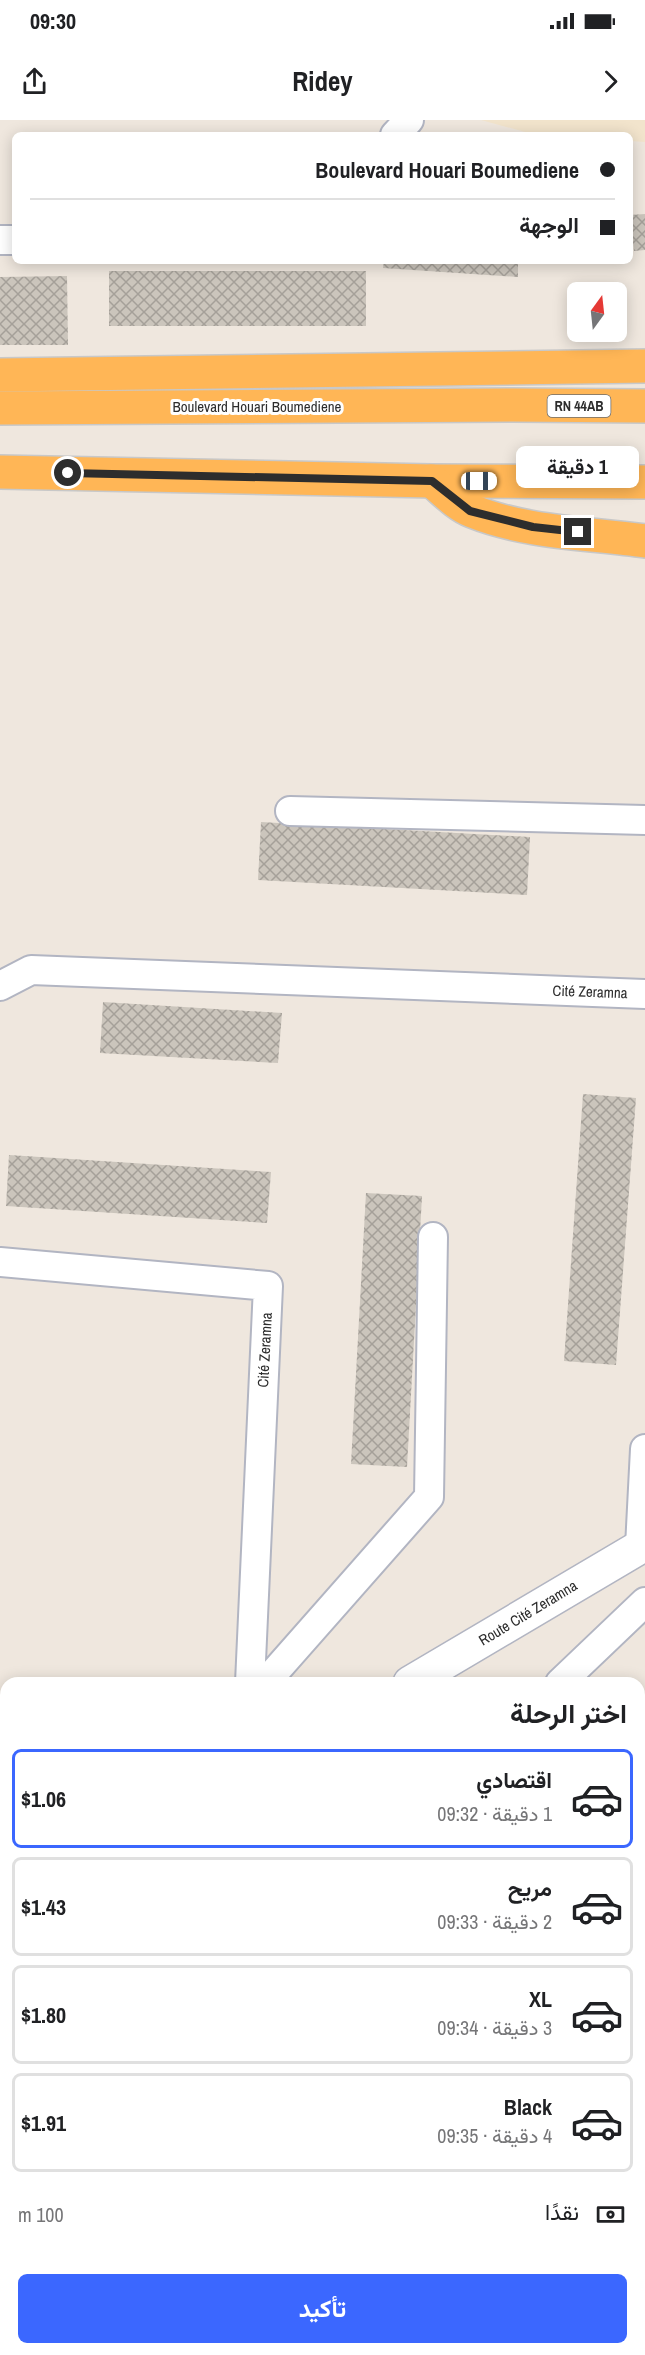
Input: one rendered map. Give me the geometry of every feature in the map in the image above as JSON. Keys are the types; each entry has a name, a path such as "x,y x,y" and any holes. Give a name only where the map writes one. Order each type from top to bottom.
{"highway":[{"path":"0,375 645,366"},
{"name":"Boulevard Houari Boumediene","path":"0,408 645,406"},
{"path":"0,472 432,481 645,482"},
{"path":"432,481 470,511 533,527 645,541"}],"street":[{"path":"398,132 409,120"},
{"path":"290,812 645,820"},
{"name":"Cité Zeramna","path":"0,986 31,970 645,994"},
{"path":"270,1677 429,1497 433,1237"},
{"name":"Cité Zeramna","path":"0,1262 268,1286 250,1677"},
{"path":"643,1545 645,1449"},
{"name":"Route Cité Zeramna","path":"420,1677 643,1545"},
{"path":"566,1677 645,1602"}],"shaded area":[{"path":"481,120 645,120 645,142 633,141 633,132 525,132"}],"building":[{"path":"645,214 645,250 634,251 633,215"},
{"path":"384,264 518,264 518,277 383,268"},
{"path":"109,271 366,271 366,326 109,326"},
{"path":"67,276 68,345 0,345 0,277"},
{"path":"261,822 530,837 527,895 258,880"},
{"path":"103,1002 282,1013 278,1063 100,1053"},
{"path":"583,1094 636,1098 616,1365 564,1361"},
{"path":"9,1155 271,1172 267,1223 6,1206"},
{"path":"366,1193 422,1196 407,1467 351,1464"}],"route":[{"path":"68,473 432,481 470,511 533,527 578,532"}]}
